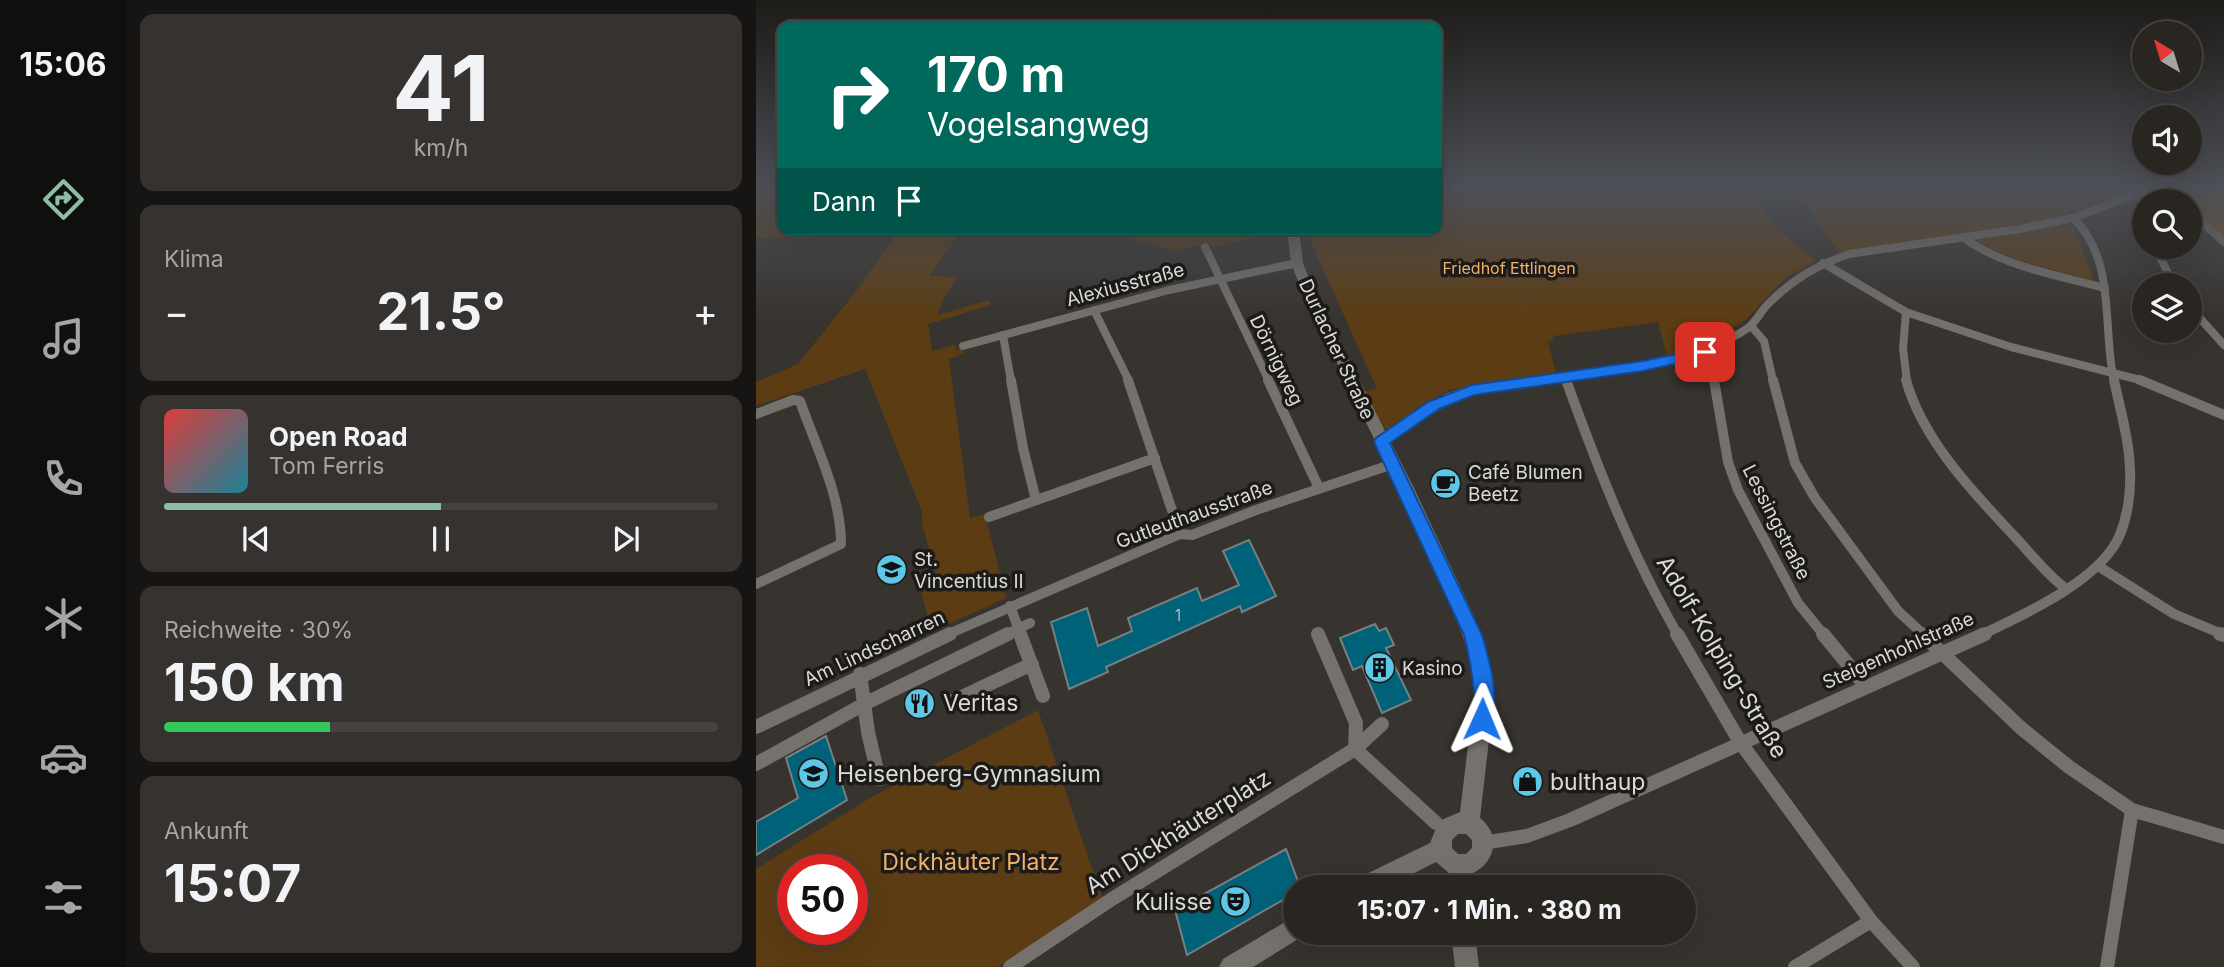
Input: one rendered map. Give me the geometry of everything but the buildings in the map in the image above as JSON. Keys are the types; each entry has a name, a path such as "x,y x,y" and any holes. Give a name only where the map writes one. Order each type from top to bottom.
{"main road":[{"name":"Durlacher Straße","path":"1294,235 1297,263 1324,325 1462,610 1479,656 1484,696 1469,823"},
{"path":"1458,875 1441,849 1446,830 1457,823 1469,823 1479,831 1483,843 1479,857 1467,865 1461,875"},
{"path":"1387,875 1441,849"},
{"path":"1231,967 1283,935"},
{"path":"1464,945 1467,967"}],"street":[{"path":"1382,442 1448,398 1472,390 1643,366 1705,352 1751,326 1784,288 1823,263 1881,248 1996,232"},
{"name":"Steigenhohlstraße","path":"1483,843 1505,843 1560,824 1651,785 1740,741 1865,685 1945,654 2066,587 2098,566 2118,539 2129,505 2132,456 2111,370 2104,325 2105,288 2085,232"},
{"path":"1964,238 1982,249 2021,264 2105,288"},
{"name":"Dörnigweg","path":"1205,247 1319,488"},
{"name":"Alexiusstraße","path":"963,346 1219,278 1297,263"},
{"path":"1823,263 1906,312 2011,347 2134,377 2224,415"},
{"path":"1094,310 1128,379 1180,534"},
{"path":"1906,312 1902,347 1908,384 1924,423 1965,480 2052,578 2066,587"},
{"path":"2202,320 2224,345"},
{"path":"1751,326 1765,341 1786,437 1795,463 1815,498 1898,611 2021,728 2132,810 2224,837"},
{"path":"1003,335 1023,448 1036,500"},
{"name":"Lessingstraße","path":"1705,352 1712,365 1728,462 1738,490 1798,603 1865,685"},
{"name":"Adolf-Kolping-Straße","path":"1565,376 1600,475 1651,589 1740,741 1871,921 1913,967"},
{"path":"756,414 793,400 800,401 838,514 842,540 841,544 833,549 756,584"},
{"path":"989,517 1155,458"},
{"name":"Gutleuthausstraße","path":"1010,606 1180,534 1192,535 1393,464"},
{"path":"2098,566 2155,606 2224,635"},
{"path":"1010,606 1024,625 1032,664 1043,695"},
{"name":"Am Lindscharren","path":"756,727 859,674 1010,606"},
{"path":"756,764 866,703 1024,625"},
{"path":"1318,633 1356,723 1355,749 1436,823"},
{"path":"951,702 1032,664"},
{"path":"859,674 879,779"},
{"name":"Am Dickhäuterplatz","path":"1010,967 1027,962 1112,899 1355,749 1382,724"},
{"path":"2108,967 2132,810"},
{"path":"1795,967 1871,921"}],"green space":[{"path":"756,232 815,235 814,236 756,238"},
{"name":"Friedhof Ettlingen","path":"1781,232 1816,261 1784,279 1746,320 1692,349 1667,356 1658,322 1553,336 1553,340 1548,342 1556,373 1450,390 1420,406 1390,430 1382,427 1364,391 1377,389 1308,235"},
{"path":"1825,232 1979,232 1840,253"},
{"path":"2021,232 2076,232 2094,281 2022,261 1973,241"},
{"path":"895,235 959,235 929,276 958,277 944,297 937,315 989,300 991,305 928,324 932,351 955,345 956,350 963,349 964,354 949,359 970,518 985,514 1006,598 931,632 921,590 938,582 922,523 922,512 865,369 756,406 756,382 798,364 857,290"},
{"path":"1129,235 1263,235 1214,247 1209,244 1174,250 1127,238"},
{"name":"Dickhäuter Platz","path":"1038,710 1103,901 998,967 756,967 756,869 777,856 777,945 868,945 868,854 780,854 870,798"}],"place":[{"name":"Café Blumen Beetz","path":"1445,483"},
{"name":"St. Vincentius II","path":"891,570"},
{"name":"Kasino","path":"1379,668"},
{"name":"Veritas","path":"920,703"},
{"name":"Heisenberg-Gymnasium","path":"814,774"},
{"name":"bulthaup","path":"1527,782"},
{"name":"Kulisse","path":"1235,902"}],"route":[{"path":"1482,719 1484,696 1479,656 1473,635 1382,442 1426,410 1448,398 1472,390 1643,366 1705,352"}]}
